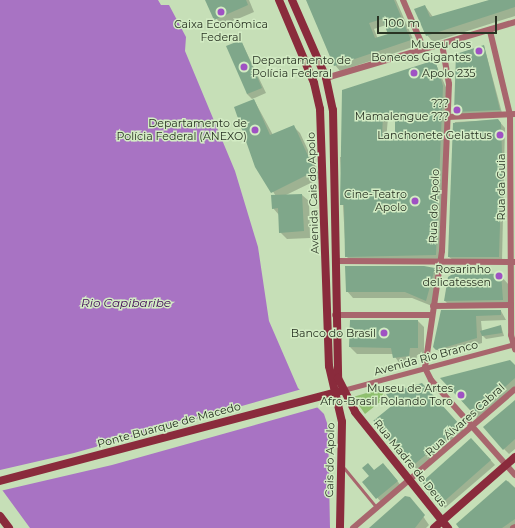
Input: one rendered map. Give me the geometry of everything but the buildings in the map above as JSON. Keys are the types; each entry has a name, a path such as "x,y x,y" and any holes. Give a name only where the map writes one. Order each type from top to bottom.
{"main road":[{"name":"Avenida Cais do Apolo","path":"279,0 314,83 320,109 329,366 339,391"},
{"name":"Avenida Cais do Apolo","path":"292,0 326,78 333,110 336,261 336,366 339,391"},
{"name":"Ponte Buarque de Macedo","path":"0,481 319,398 339,391"},
{"name":"Cais do Apolo","path":"339,391 341,411 340,528"},
{"name":"Rua Madre de Deus","path":"339,391 448,528"},
{"path":"434,528 515,457"},
{"path":"0,516 9,528"}],"street":[{"path":"403,0 424,49"},
{"path":"326,78 490,31 515,22"},
{"name":"Rua da Guia","path":"490,31 512,115 513,262 511,304 514,346"},
{"name":"Rua do Apolo","path":"425,368 431,315 442,262 449,74 442,44"},
{"path":"448,117 512,115"},
{"path":"336,261 513,262"},
{"path":"433,306 511,304"},
{"path":"335,315 431,315"},
{"name":"Avenida Rio Branco","path":"339,391 514,346"},
{"path":"425,368 431,380 515,475"},
{"name":"Rua Álvares Cabral","path":"353,528 410,482 515,389"}],"lane":[{"path":"341,465 377,509"}],"green space":[{"path":"380,389 386,397 365,414 353,397"}],"water":[{"name":"Rio Capibaribe","path":"0,0 158,0 161,5 169,5 186,37 185,51 235,171 258,247 269,321 298,388 324,414 328,426 330,528 30,528 0,487"}],"pier":[{"path":"302,389 319,407 112,465 0,491 0,470 74,453"}],"place":[{"name":"Caixa Econômica Federal","path":"221,12"},
{"name":"Museu dos Bonecos Gigantes","path":"479,51"},
{"name":"Departamento de Polícia Federal","path":"244,67"},
{"name":"Apolo 235","path":"414,73"},
{"name":"??? Mamalengue ???","path":"457,110"},
{"name":"Departamento de Polícia Federal (ANEXO)","path":"255,130"},
{"name":"Lanchonete Gelattus","path":"500,135"},
{"name":"Cine-Teatro Apolo","path":"415,201"},
{"name":"Rosarinho delicatessen","path":"499,276"},
{"name":"Banco do Brasil","path":"384,333"},
{"name":"Museu de Artes Afro-Brasil Rolando Toro","path":"461,395"}]}
